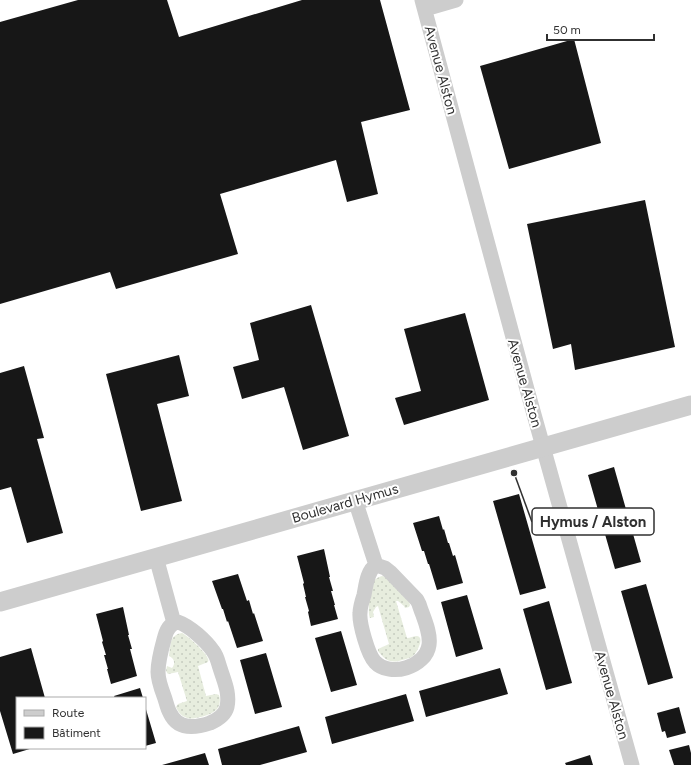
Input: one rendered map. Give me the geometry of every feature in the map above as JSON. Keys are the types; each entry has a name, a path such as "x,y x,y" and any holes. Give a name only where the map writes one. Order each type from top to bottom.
{"street":[{"path":"424,4 456,0"},
{"name":"Avenue Alston","path":"424,4 528,393 632,765"},
{"name":"Boulevard Hymus","path":"0,602 691,405"},
{"path":"355,500 376,565"},
{"path":"156,557 174,623"},
{"path":"376,565 385,568 390,572 417,600 428,632 429,645 426,656 417,663 400,669 390,670 375,662 370,654 361,626 360,613 367,579 371,570 376,565"},
{"path":"178,622 189,628 213,651 218,660 227,691 228,702 224,713 215,720 199,726 188,727 182,725 174,719 169,711 158,678 158,664 166,632 174,623 178,622"}],"green space":[{"path":"382,576 386,577 409,602 409,607 405,608 398,601 396,601 407,638 417,636 420,639 418,648 414,655 394,662 383,657 378,651 378,649 389,644 378,606 373,612 374,617 370,618 369,615 371,588 374,581"},
{"path":"182,633 196,644 207,656 208,662 198,666 206,696 216,694 219,695 220,700 218,708 213,713 191,719 182,715 176,707 178,704 187,701 178,672 168,674 166,671 167,666 172,668 174,664 173,659 169,656 171,641 175,636"}],"building":[{"path":"78,0 167,0 179,37 302,0 380,0 410,110 361,122 378,194 347,202 336,160 220,194 238,254 116,289 110,272 0,304 0,22"},
{"path":"574,39 601,143 509,169 480,66"},
{"path":"645,200 675,347 575,370 571,344 553,349 527,224"},
{"path":"311,305 349,436 303,450 284,387 242,399 233,367 259,360 250,323"},
{"path":"465,313 489,400 404,425 395,398 421,391 404,329"},
{"path":"179,355 189,396 157,404 182,501 141,511 106,374"},
{"path":"24,366 44,438 37,439 63,533 27,543 11,487 0,490 0,373"},
{"path":"614,467 641,562 615,569 588,475"},
{"path":"519,494 546,588 520,595 493,501"},
{"path":"439,516 453,556 455,555 463,583 437,590 429,564 424,551 422,551 413,523"},
{"path":"324,549 333,591 331,591 338,619 311,626 305,597 304,583 297,556"},
{"path":"238,574 247,601 249,600 253,614 254,613 263,641 237,648 212,581"},
{"path":"646,584 673,678 648,685 621,591"},
{"path":"467,595 483,649 456,657 441,602"},
{"path":"549,601 572,683 546,690 523,609"},
{"path":"123,607 132,649 130,649 137,676 111,684 96,614"},
{"path":"341,631 357,685 331,692 315,638"},
{"path":"31,648 45,697 16,697 16,749 30,749 13,754 0,711 0,657"},
{"path":"266,653 282,707 255,714 240,660"},
{"path":"500,668 508,694 426,717 419,691"},
{"path":"140,688 143,697 114,697"},
{"path":"406,694 414,721 332,744 325,717"},
{"path":"679,707 686,733 667,738 665,731 662,732 657,713"},
{"path":"146,709 156,743 146,746"},
{"path":"299,726 307,752 260,765 222,765 218,749"},
{"path":"689,745 691,765 674,765 669,750"},
{"path":"205,753 209,765 162,765"},
{"path":"590,755 593,765 566,765 565,763"}],"place":[{"name":"Hymus / Alston","path":"514,473"}]}
